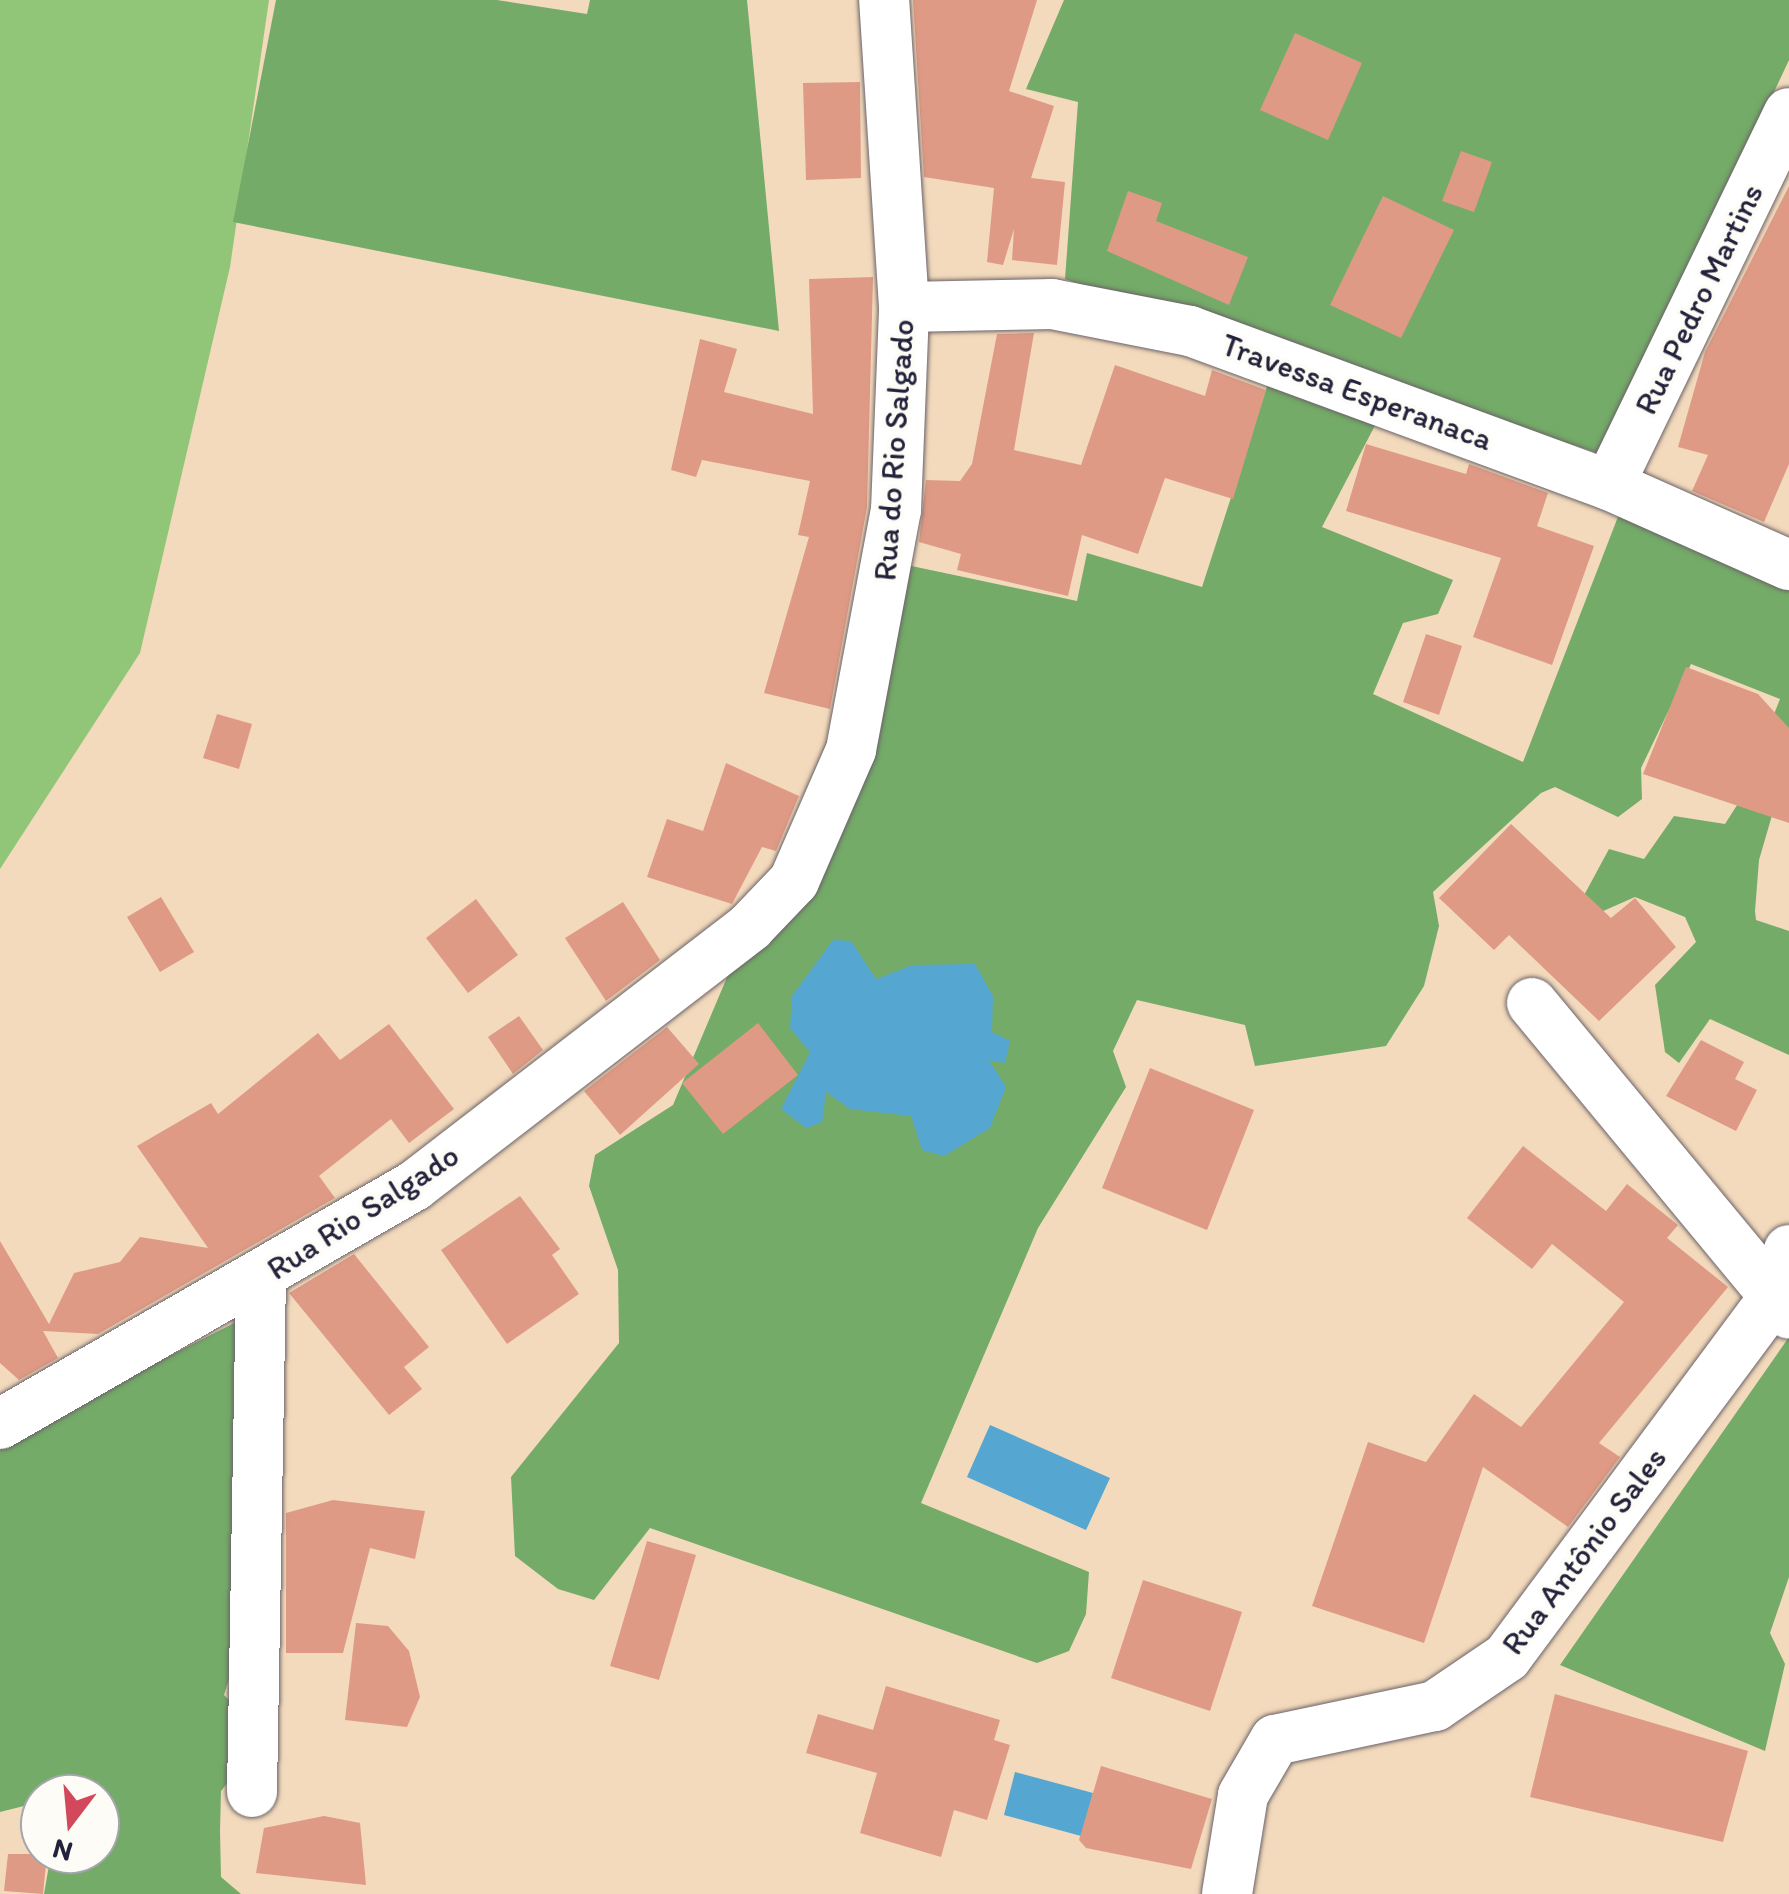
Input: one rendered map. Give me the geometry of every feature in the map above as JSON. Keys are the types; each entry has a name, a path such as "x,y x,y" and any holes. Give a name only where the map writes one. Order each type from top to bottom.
{"street":[{"name":"Rua do Rio Salgado","path":"750,927 794,882 826,825 875,654 896,510 904,306 884,0"},
{"name":"Rua Pedro Martins","path":"1609,485 1789,113"},
{"name":"Travessa Esperanaca","path":"904,306 1052,304 1190,331 1609,485 1789,565"},
{"name":"Rua Rio Salgado","path":"0,1424 414,1186 750,927"},
{"path":"1532,1004 1784,1287"},
{"path":"252,1792 261,1277"},
{"name":"Rua Antônio Sales","path":"1226,1894 1242,1795 1275,1740 1404,1716 1486,1676 1784,1287"}],"green space":[{"path":"0,0 269,0 230,267 140,653 0,869"},
{"path":"276,0 497,0 587,14 590,0 747,0 779,331 233,222"},
{"path":"1064,0 1789,0 1789,60 1604,455 1065,279 1078,102 1026,89"},
{"path":"1271,374 1381,414 1322,527 1453,580 1438,614 1403,623 1373,694 1523,762 1621,509 1789,572 1789,757 1759,860 1755,911 1756,920 1789,931 1789,1055 1710,1019 1679,1063 1665,1052 1655,985 1696,942 1685,917 1635,897 1601,912 1582,899 1609,849 1644,859 1674,816 1725,824 1739,802 1780,699 1691,664 1641,768 1642,799 1618,817 1555,787 1541,793 1433,892 1439,926 1424,986 1386,1046 1255,1066 1245,1025 1137,1000 1113,1051 1126,1087 1038,1228 921,1503 1089,1572 1086,1614 1069,1651 1037,1663 650,1528 594,1600 558,1589 515,1556 511,1477 619,1343 618,1270 589,1186 595,1155 673,1105 902,564 1077,601 1087,553 1202,587"},
{"path":"248,1316 245,1628 224,1695 238,1709 236,1772 221,1791 220,1831 221,1877 241,1894 44,1894 48,1874 120,1874 120,1774 20,1774 20,1807 0,1812 0,1442"},
{"path":"1789,1337 1789,1577 1770,1633 1785,1664 1765,1751 1560,1665"}],"water":[{"path":"833,940 851,941 876,979 913,965 975,964 993,996 992,1032 1010,1041 1005,1063 989,1060 1006,1087 990,1128 944,1156 922,1150 911,1116 850,1109 826,1092 822,1122 806,1128 781,1109 810,1052 790,1028 792,996"},
{"path":"990,1425 1110,1478 1086,1530 967,1477"},
{"path":"1015,1772 1093,1793 1081,1836 1004,1815"}],"building":[{"path":"913,0 1037,0 1009,91 1054,106 1031,178 1065,182 1057,265 1012,260 1014,229 1003,265 987,262 994,188 924,177"},
{"path":"1295,33 1362,63 1328,140 1260,110"},
{"path":"860,82 861,178 806,180 803,83"},
{"path":"1461,151 1492,162 1474,212 1442,201"},
{"path":"1789,186 1789,464 1764,522 1692,491 1708,455 1678,447 1705,352"},
{"path":"1128,191 1162,203 1156,221 1248,257 1229,305 1107,251"},
{"path":"1383,196 1454,230 1401,338 1330,305"},
{"path":"873,277 867,507 830,709 764,693 809,537 798,535 810,481 702,460 696,477 671,470 700,339 737,349 724,392 813,414 809,279"},
{"path":"1034,333 1014,450 1081,465 1115,365 1205,396 1212,370 1266,390 1233,499 1165,478 1138,554 1082,535 1068,596 957,570 961,554 919,542 926,480 960,481 972,464 997,334"},
{"path":"1366,444 1466,474 1469,464 1548,493 1537,526 1594,546 1552,665 1473,637 1501,558 1346,511"},
{"path":"1426,634 1462,646 1439,715 1403,702"},
{"path":"1686,667 1758,694 1789,728 1789,823 1643,774"},
{"path":"217,714 252,724 239,769 203,758"},
{"path":"726,763 799,796 776,851 762,847 732,904 647,877 667,819 703,831"},
{"path":"1511,824 1611,918 1635,898 1676,947 1599,1021 1509,935 1494,950 1439,898"},
{"path":"161,897 194,952 160,972 127,917"},
{"path":"476,899 518,955 468,993 426,938"},
{"path":"623,902 660,960 606,1001 565,938"},
{"path":"519,1016 543,1050 513,1074 488,1037"},
{"path":"758,1023 798,1075 723,1134 682,1083"},
{"path":"389,1024 454,1109 409,1143 391,1119 319,1176 335,1198 98,1334 43,1331 58,1358 19,1380 0,1363 0,1241 49,1324 74,1273 120,1262 140,1237 208,1248 137,1146 211,1103 218,1114 318,1033 340,1060"},
{"path":"667,1027 699,1064 620,1135 584,1091"},
{"path":"1701,1040 1744,1062 1735,1079 1757,1090 1736,1131 1666,1096"},
{"path":"1150,1068 1254,1110 1207,1230 1102,1188"},
{"path":"1523,1146 1606,1211 1627,1184 1678,1225 1667,1238 1728,1287 1599,1443 1620,1457 1568,1527 1483,1467 1424,1643 1312,1606 1368,1442 1426,1462 1474,1394 1521,1427 1624,1302 1552,1244 1532,1269 1467,1218"},
{"path":"520,1196 560,1249 552,1255 579,1294 507,1344 441,1250"},
{"path":"354,1254 429,1347 404,1367 422,1389 389,1415 289,1293"},
{"path":"333,1500 425,1511 415,1559 370,1548 343,1653 286,1653 286,1513"},
{"path":"647,1541 696,1555 659,1680 610,1666"},
{"path":"1143,1580 1242,1612 1210,1711 1111,1678"},
{"path":"356,1623 388,1626 409,1651 420,1697 407,1727 345,1720"},
{"path":"886,1686 1000,1720 994,1740 1010,1745 987,1820 954,1810 941,1857 860,1833 877,1773 806,1753 818,1714 873,1730"},
{"path":"1555,1694 1748,1751 1723,1842 1530,1797"},
{"path":"1101,1766 1212,1799 1191,1869 1086,1848 1079,1840"},
{"path":"324,1816 360,1823 366,1885 256,1873 264,1828"},
{"path":"8,1854 20,1854 20,1874 45,1874 43,1894 4,1891"}]}
